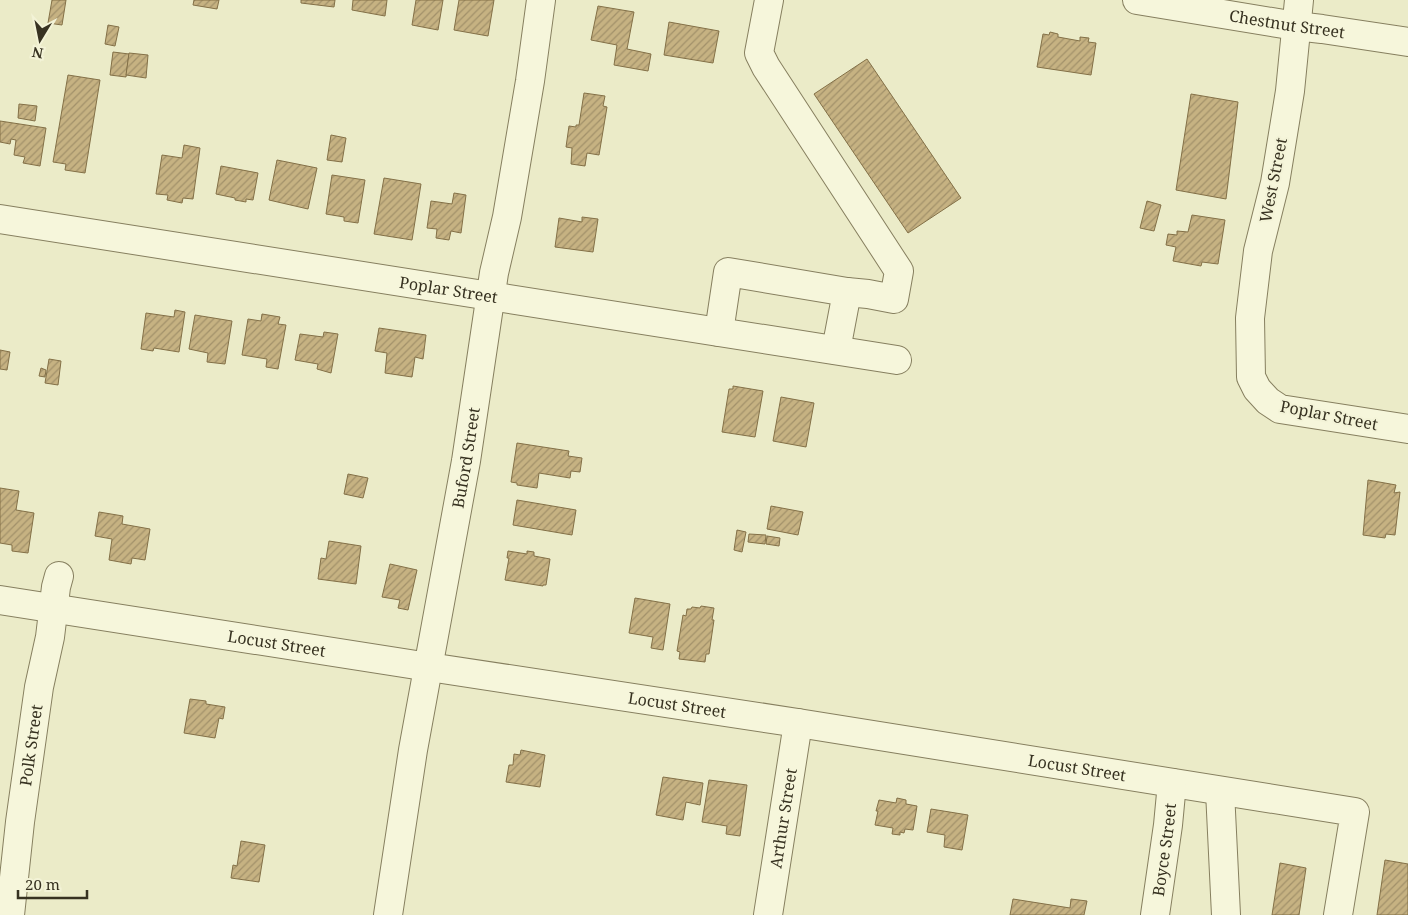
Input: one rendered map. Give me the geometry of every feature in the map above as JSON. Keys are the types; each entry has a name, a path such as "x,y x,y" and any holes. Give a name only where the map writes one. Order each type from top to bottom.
{"street":[{"name":"Buford Street","path":"388,915 413,750 466,461 490,296 507,217 530,81 541,0"},
{"path":"719,332 728,272 894,299 899,271 766,67 759,53 769,0"},
{"name":"Chestnut Street","path":"1137,0 1298,13 1322,29 1408,42"},
{"name":"West Street","path":"1250,360 1250,318 1258,251 1275,183 1290,91 1298,13"},
{"name":"Poplar Street","path":"0,219 897,360"},
{"path":"836,350 847,292"},
{"name":"Poplar Street","path":"1250,360 1251,377 1256,389 1268,401 1280,409 1408,429"},
{"name":"Polk Street","path":"10,915 33,726 59,576"},
{"name":"Locust Street","path":"0,600 798,723 1355,812 1338,915"},
{"name":"Arthur Street","path":"768,915 798,723"},
{"name":"Boyce Street","path":"1156,915 1172,783"},
{"path":"1220,791 1226,915"}],"building":[{"path":"52,0 66,0 62,25 48,23"},
{"path":"194,0 219,0 217,9 193,5"},
{"path":"301,0 335,0 334,7 301,3"},
{"path":"353,0 387,0 385,16 352,10"},
{"path":"416,0 443,0 438,30 412,25"},
{"path":"459,0 494,0 488,36 454,30"},
{"path":"598,6 634,12 627,49 651,54 648,71 614,65 617,45 591,40"},
{"path":"669,22 719,31 713,63 664,55"},
{"path":"108,25 119,27 115,46 105,44"},
{"path":"1050,32 1058,34 1058,37 1080,41 1080,37 1089,38 1088,42 1096,43 1091,75 1037,67 1043,34 1049,35"},
{"path":"113,52 129,54 126,77 110,75"},
{"path":"129,53 148,55 146,78 126,75"},
{"path":"867,59 961,198 908,233 814,94"},
{"path":"68,75 100,80 85,173 65,170 66,164 53,162"},
{"path":"584,93 605,96 603,106 607,107 599,155 587,153 585,166 571,164 572,148 566,147 569,126 576,127 576,125 579,125"},
{"path":"1191,94 1238,102 1226,199 1176,190"},
{"path":"19,104 37,106 35,121 18,118"},
{"path":"0,121 46,128 40,166 23,163 25,157 14,155 16,140 11,139 10,144 0,142"},
{"path":"331,135 346,138 342,162 327,160"},
{"path":"184,145 200,148 193,199 183,198 182,203 167,200 168,195 156,194 162,155 182,158"},
{"path":"277,160 317,168 308,209 269,200"},
{"path":"221,166 258,173 253,200 246,199 246,202 216,194"},
{"path":"332,175 365,180 358,223 344,221 344,217 326,214"},
{"path":"384,178 421,184 412,240 374,234"},
{"path":"454,193 466,195 461,233 451,231 449,240 436,238 437,229 427,228 431,201 452,204"},
{"path":"1147,201 1161,205 1154,231 1140,228"},
{"path":"1192,215 1225,220 1218,264 1202,262 1201,266 1173,261 1176,247 1166,245 1168,234 1177,235 1177,231 1188,232"},
{"path":"582,217 598,219 593,252 555,247 559,218 582,222"},
{"path":"175,310 185,312 179,352 154,348 153,351 141,349 146,313 174,317"},
{"path":"262,314 280,317 278,324 286,325 278,369 266,367 267,359 242,355 248,319 261,321"},
{"path":"195,315 232,321 225,364 207,362 208,353 189,349"},
{"path":"379,328 426,335 423,359 415,357 412,377 385,373 387,353 375,351"},
{"path":"324,332 338,334 331,373 317,369 318,364 295,360 300,334 323,337"},
{"path":"0,350 10,352 7,370 0,369"},
{"path":"49,359 61,361 58,385 45,383"},
{"path":"41,368 46,370 45,377 39,376"},
{"path":"733,386 763,391 755,437 722,432 729,389 733,389"},
{"path":"781,397 814,403 806,447 773,441"},
{"path":"517,443 569,451 568,456 582,458 580,472 571,471 570,478 539,473 537,488 517,485 517,483 511,482"},
{"path":"348,474 368,478 363,498 344,494"},
{"path":"1368,480 1396,485 1394,493 1400,492 1395,535 1386,534 1385,538 1363,535"},
{"path":"0,488 19,491 16,510 34,513 28,553 12,551 12,545 0,543"},
{"path":"517,500 576,510 572,535 513,525"},
{"path":"771,506 803,512 798,535 767,529"},
{"path":"99,512 123,516 122,524 150,529 145,560 132,558 131,564 109,560 112,539 95,536"},
{"path":"737,530 746,532 742,552 734,550"},
{"path":"749,534 766,535 765,544 748,542"},
{"path":"767,536 780,538 779,546 766,544"},
{"path":"329,541 361,546 356,584 318,579 321,558 326,559"},
{"path":"508,551 527,554 527,551 534,552 534,556 550,559 546,585 505,580 509,558 507,558"},
{"path":"390,564 417,570 408,610 398,608 400,600 382,597"},
{"path":"635,598 670,604 663,650 651,648 653,637 629,633"},
{"path":"701,606 714,608 709,654 706,654 705,662 679,659 680,652 677,651 683,615 686,616 687,609 692,607 700,608"},
{"path":"190,699 206,701 206,704 225,707 223,719 219,718 215,738 184,733"},
{"path":"521,750 545,755 540,787 506,782 509,765 513,765 514,754 520,755"},
{"path":"663,777 703,783 700,805 686,802 683,820 656,815"},
{"path":"709,780 747,785 740,836 726,834 727,826 702,822"},
{"path":"897,798 906,800 906,804 917,806 913,830 905,829 904,833 900,832 900,835 892,834 893,828 875,825 879,800 896,803"},
{"path":"931,809 968,815 962,850 944,847 945,835 927,832"},
{"path":"241,841 265,845 259,882 231,878 233,865 237,866"},
{"path":"1385,860 1408,864 1408,915 1377,915"},
{"path":"1280,863 1306,868 1299,915 1272,915"},
{"path":"1013,899 1070,908 1071,899 1087,901 1084,915 1010,915"}]}
